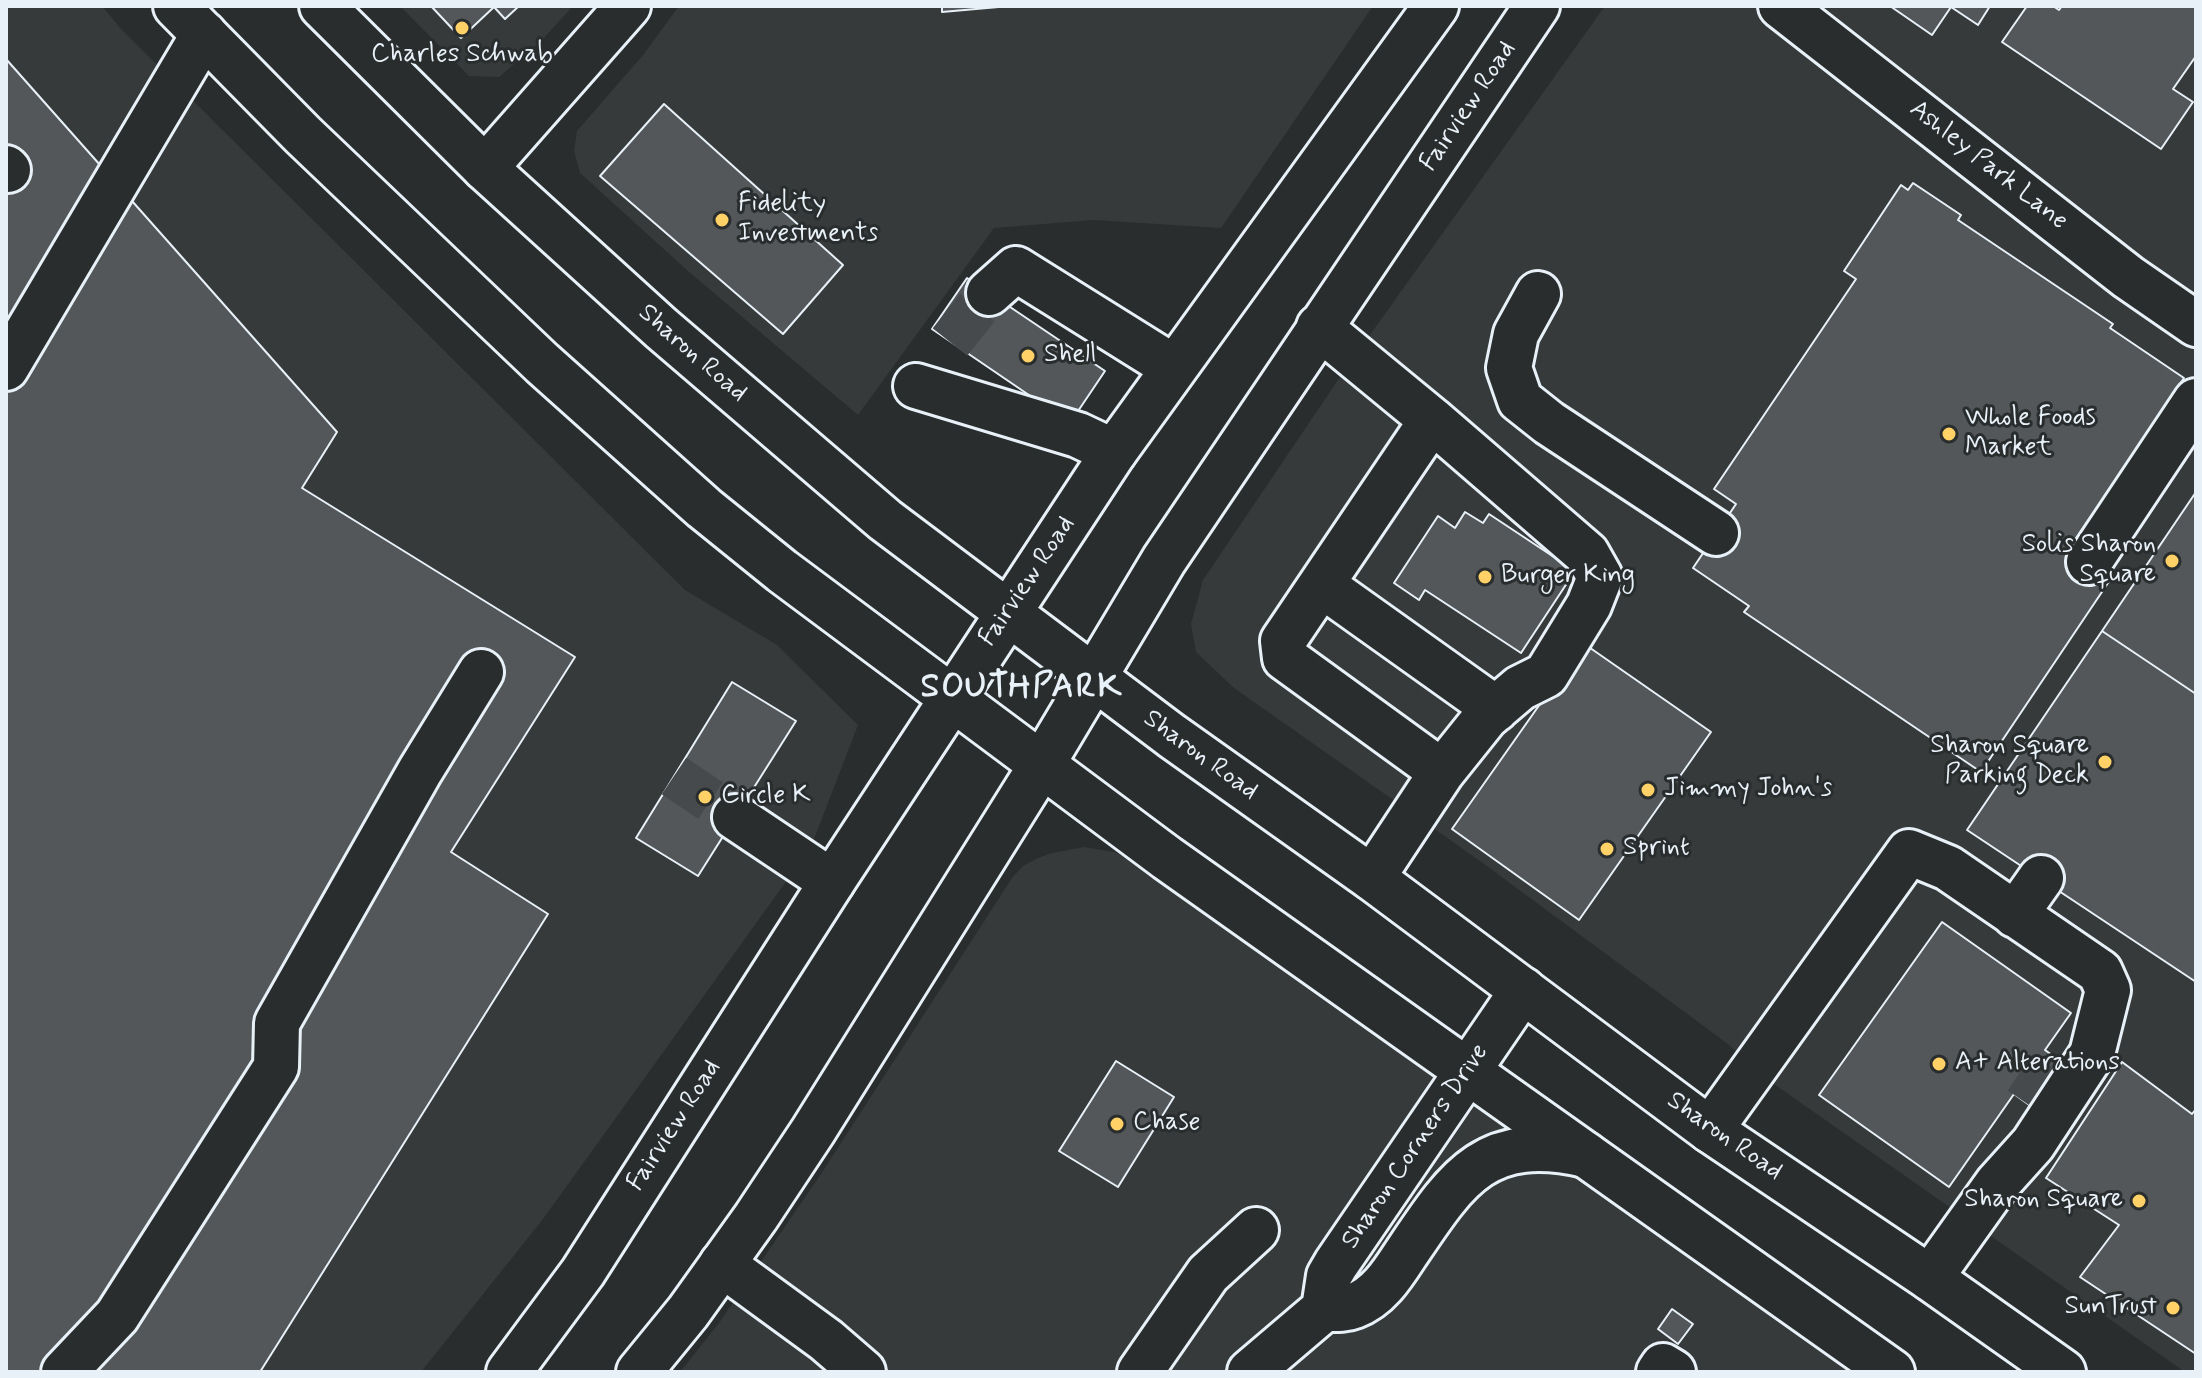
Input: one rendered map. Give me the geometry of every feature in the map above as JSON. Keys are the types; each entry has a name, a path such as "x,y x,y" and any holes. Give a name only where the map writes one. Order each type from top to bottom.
{"main road":[{"name":"Sharon Road","path":"322,6 485,168 661,328 885,520 1093,678 1372,878 1710,1130 2063,1372"},
{"path":"485,168 628,6"},
{"name":"Fairview Road","path":"509,1372 583,1272 832,882 1114,452 1436,6"},
{"name":"Fairview Road","path":"639,1372 722,1264 813,1131 1041,766 1164,560 1537,6"},
{"name":"Ashley Park Lane","path":"1782,6 2128,277 2196,324"},
{"path":"6,368 190,20 303,135 542,363 704,508 782,571 1041,766 1892,1372"},
{"path":"989,293 1016,269 1173,367"},
{"path":"1538,294 1516,334 1509,368 1520,400 1549,423 1716,533"},
{"path":"1319,327 1587,554 1600,577 1589,605 1546,675 1520,688 1496,709 1442,772 1372,878"},
{"path":"916,386 1078,435 1114,452"},
{"path":"2089,562 2196,401"},
{"path":"1432,420 1283,641 1285,658 1442,772"},
{"path":"1322,585 1496,709"},
{"path":"64,1372 117,1316 276,1067 277,1023 420,771 481,672"},
{"path":"735,817 832,882"},
{"path":"1710,1130 1909,852 1948,868 2100,972 2108,990 2092,1054 2033,1144 1997,1184 1930,1278"},
{"path":"2015,915 2041,878"},
{"name":"Sharon Corners Drive","path":"1324,1309 1329,1276 1336,1264 1523,990"},
{"path":"2056,1059 2070,1039 2101,1015"},
{"path":"1997,1184 1998,1157 2004,1137 2026,1103"},
{"name":"Sharon Corners Drive","path":"1250,1372 1324,1309 1357,1305 1381,1289 1456,1185 1476,1167 1503,1154 1538,1147 1586,1155"},
{"path":"1140,1372 1208,1274 1256,1230"},
{"path":"722,1264 826,1340 863,1372"},
{"path":"1659,1372 1663,1366 1673,1372"}],"shaded area":[{"path":"6,6 102,6 121,29 685,590 777,645 858,725 811,847 543,1219 421,1372 6,1372"},
{"path":"400,6 573,6 541,41 499,77 469,76"},
{"path":"679,6 1373,6 1221,228 1094,220 994,228 858,415 688,271 580,173 574,151 577,131 643,55"},
{"path":"1605,6 2196,6 2196,1372 2185,1372 1764,1077 1728,1044 1480,861 1234,688 1196,652 1191,624 1203,580 1342,374"},
{"path":"1084,847 1114,852 1130,859 1850,1372 680,1372 719,1323 821,1174 1012,878 1023,866 1038,858"}],"building":[{"name":"Charles Schwab","path":"431,6 519,6 505,19 494,7 461,38"},
{"path":"942,6 1010,6 942,12"},
{"path":"1890,6 1990,6 1978,25 1951,7 1932,35"},
{"path":"2027,6 2053,6 2059,10 2062,6 2196,6 2196,56 2173,89 2193,102 2161,149 2002,42"},
{"path":"6,59 337,432 302,488 575,657 451,852 548,914 260,1372 6,1372"},
{"name":"Fidelity Investments","path":"664,104 843,265 783,334 600,176"},
{"name":"Whole Foods Market","path":"1913,183 1961,215 1958,220 2113,324 2110,328 2184,378 2069,549 2112,577 1981,772 1744,612 1749,606 1693,568 1736,504 1714,489 1856,279 1844,271 1901,185 1908,190"},
{"name":"Shell","path":"967,278 1105,371 1070,423 932,329"},
{"name":"Solis Sharon Square","path":"2196,492 2196,694 2102,631"},
{"name":"Burger King","path":"1465,512 1483,523 1489,514 1575,571 1521,653 1425,590 1419,600 1394,583 1438,516 1455,528"},
{"name":"Sharon Square Parking Deck","path":"2102,631 2196,694 2196,982 1967,830"},
{"path":"1583,643 1711,732 1579,920 1452,829"},
{"name":"Circle K","path":"732,682 796,721 698,876 636,838"},
{"path":"1942,922 2071,1013 2045,1050 2070,1068 2039,1112 2014,1094 1949,1187 1819,1095"},
{"name":"Chase","path":"1116,1061 1174,1097 1118,1187 1059,1151"},
{"name":"Sharon Square","path":"2122,1062 2192,1114 2196,1109 2196,1354 2080,1277 2119,1225 2046,1178"},
{"path":"1672,1309 1693,1324 1678,1344 1658,1329"}],"tunnel":[{"path":"950,342 989,293"},
{"path":"674,776 735,817"},
{"path":"2026,1103 2056,1059"}],"place":[{"name":"Charles Schwab","path":"462,28"},
{"name":"Fidelity Investments","path":"722,220"},
{"name":"Shell","path":"1028,356"},
{"name":"Whole Foods Market","path":"1949,434"},
{"name":"Solis Sharon Square","path":"2172,561"},
{"name":"Burger King","path":"1485,577"},
{"name":"Sharon Square Parking Deck","path":"2105,762"},
{"name":"Jimmy John's","path":"1648,790"},
{"name":"Circle K","path":"705,797"},
{"name":"Sprint","path":"1607,849"},
{"name":"A+ Alterations","path":"1939,1064"},
{"name":"Chase","path":"1117,1124"},
{"name":"Sharon Square","path":"2139,1201"},
{"name":"SunTrust","path":"2173,1308"}],"district":[{"name":"SOUTHPARK","path":"1022,689"}]}
